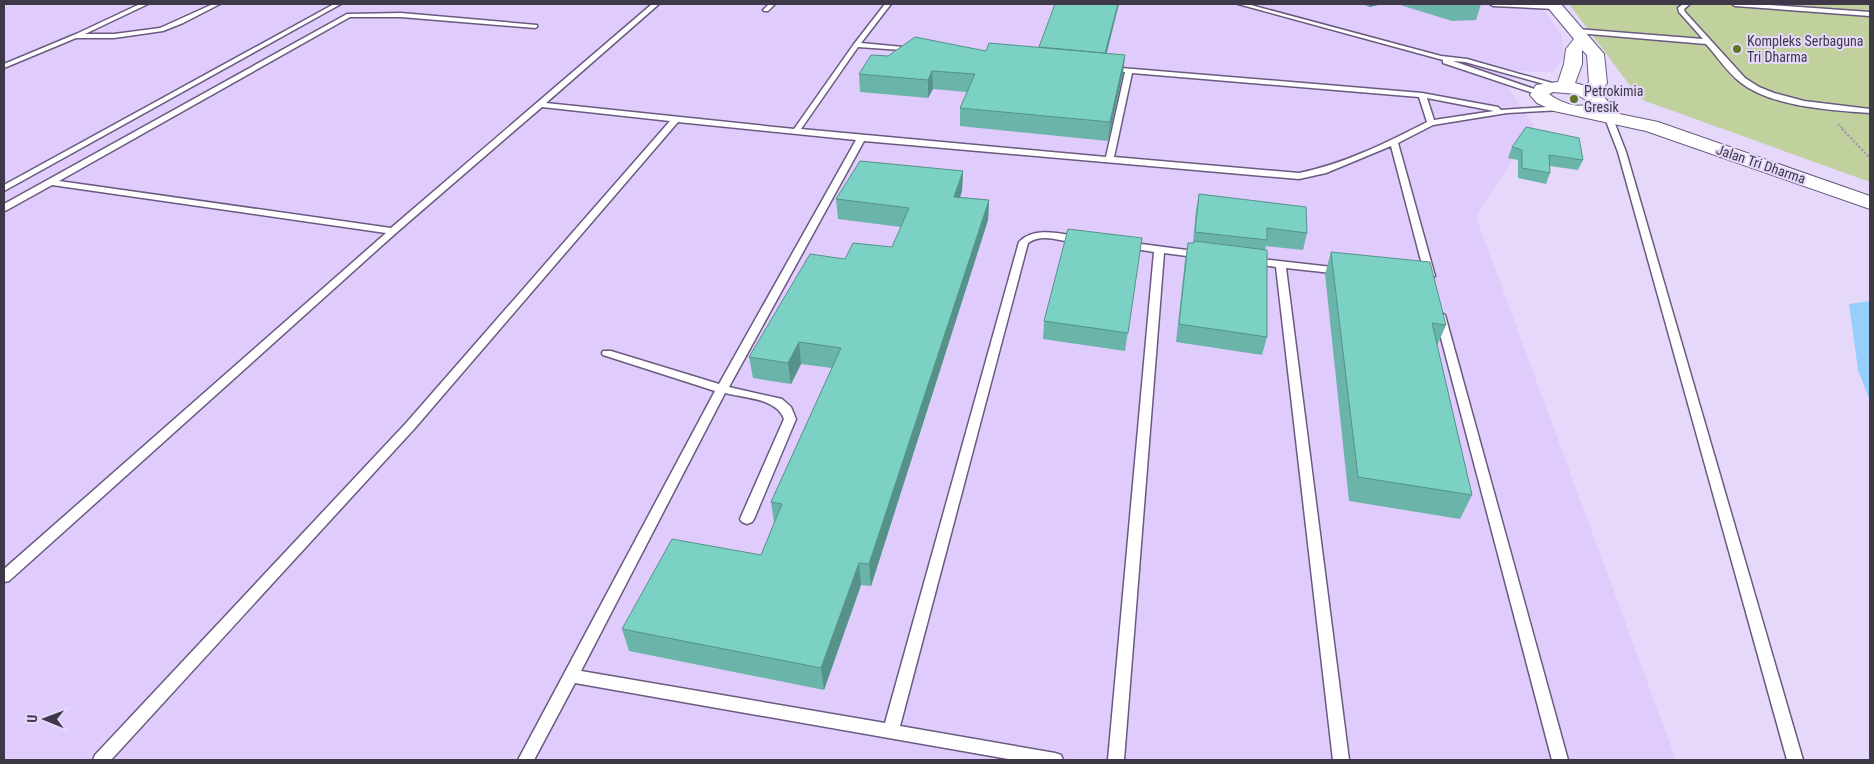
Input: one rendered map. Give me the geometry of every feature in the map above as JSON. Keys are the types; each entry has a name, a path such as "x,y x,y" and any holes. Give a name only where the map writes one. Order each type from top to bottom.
{"main road":[{"path":"1554,5 1595,54 1598,83 1592,94 1601,104 1600,107 1588,110 1571,109"},
{"path":"1539,92 1547,87 1564,87 1574,64 1574,49 1580,34"},
{"name":"Jalan Tri Dharma","path":"1564,87 1592,94 1651,126"},
{"name":"Jalan Tri Dharma","path":"1539,92 1539,95 1546,102 1651,126 1870,203"}],"lane":[{"path":"4,66 145,4"},
{"path":"75,36 141,34 161,30 218,4"},
{"path":"4,188 338,4"},
{"path":"4,577 393,231 656,4"},
{"path":"766,10 772,4"},
{"path":"796,131 856,45 888,4"},
{"path":"1241,4 1441,58 1465,60 1564,87"},
{"path":"1494,4 1554,5"},
{"path":"1687,4 1681,8 1682,12 1742,80 1752,86 1780,97 1820,106 1870,111"},
{"path":"1735,4 1870,14"},
{"path":"4,208 349,15 401,15 535,26"},
{"path":"1580,34 1709,42"},
{"path":"856,45 920,51"},
{"path":"1441,58 1454,65 1539,92"},
{"path":"1103,68 1422,95 1507,111"},
{"path":"1110,159 1129,70"},
{"path":"1422,95 1431,123"},
{"path":"540,105 861,138 1299,176 1322,171 1394,142 1431,123 1507,111 1571,109"},
{"path":"1608,116 1622,152 1795,760"},
{"path":"101,760 411,425 676,119"},
{"path":"526,760 722,389 861,138"},
{"path":"1394,142 1430,287 1560,760"},
{"path":"49,182 393,231"},
{"path":"891,731 1024,242 1034,236 1044,235 1092,241"},
{"path":"1111,244 1216,256"},
{"path":"1116,760 1159,250"},
{"path":"1244,260 1356,272"},
{"path":"1281,265 1341,760"},
{"path":"608,353 722,389 778,402 787,410 790,418 746,519"},
{"path":"572,676 1054,760"}],"path":[{"path":"1820,106 1870,158"}],"shaded area":[{"name":"Petrokimia Gresik","path":"4,4 1539,4 1561,34 1564,57 1552,72 1518,71 1508,88 1534,125 1476,217 1676,760 4,760"}],"green space":[{"name":"Kompleks Serbaguna Tri Dharma","path":"1569,4 1870,4 1870,182 1645,101 1637,95"}],"water":[{"path":"1870,301 1870,401 1858,370 1849,304"}],"building":[{"path":"1055,4 1118,4 1105,53 1039,47"},
{"path":"915,37 986,51 989,43 1125,55 1110,122 960,108 975,74 932,71 928,80 859,74 871,55 888,56"},
{"path":"1526,127 1579,138 1583,160 1549,155 1550,173 1522,168 1522,150 1512,147"},
{"path":"860,161 963,171 954,197 989,200 869,564 859,563 821,668 622,629 672,539 761,555 782,504 771,502 841,348 799,342 788,363 749,357 810,254 845,259 853,243 892,247 909,208 836,199"},
{"path":"1199,194 1306,207 1307,233 1267,228 1267,240 1195,232"},
{"path":"1068,229 1142,238 1128,333 1044,321"},
{"path":"1194,241 1267,250 1267,337 1179,324 1188,243 1194,243"},
{"path":"1331,252 1430,262 1446,325 1432,323 1472,495 1358,477"}],"place":[{"name":"Kompleks Serbaguna Tri Dharma","path":"1737,49"},
{"name":"Petrokimia Gresik","path":"1574,99"}]}
